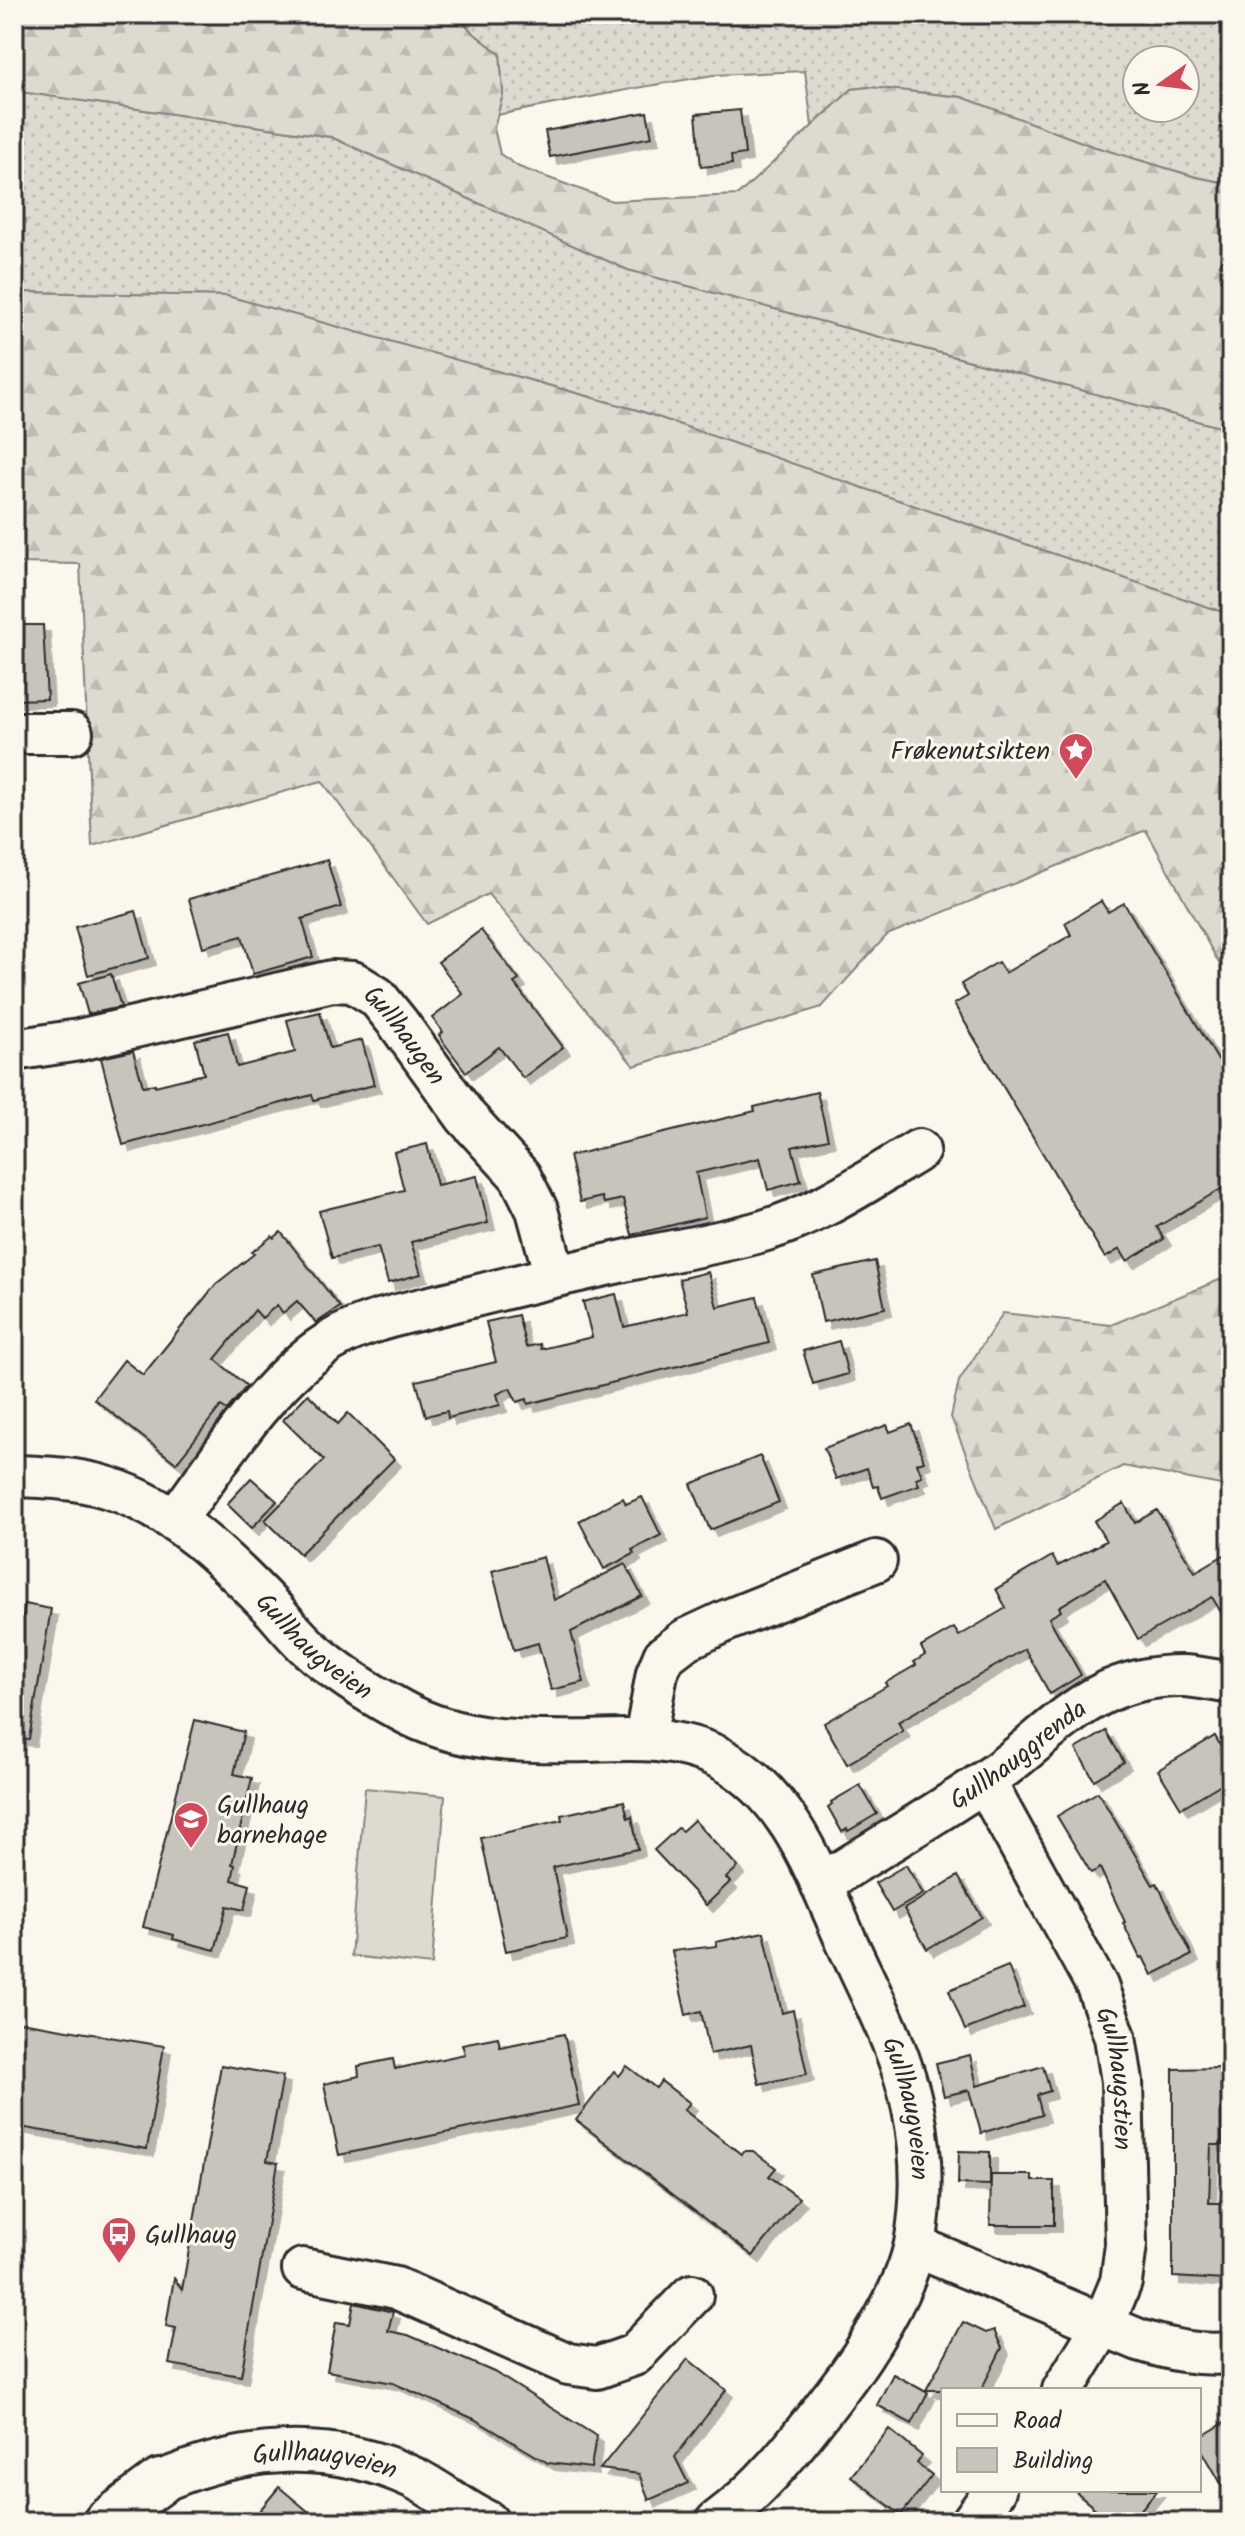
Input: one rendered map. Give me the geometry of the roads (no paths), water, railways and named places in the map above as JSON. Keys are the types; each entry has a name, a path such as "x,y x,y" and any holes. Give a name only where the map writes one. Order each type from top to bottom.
{"street":[{"path":"14,733 72,733"},
{"name":"Gullhaugen","path":"33,1047 332,981 353,982 377,997 466,1117 520,1176 537,1210 555,1276"},
{"path":"175,1520 264,1400 295,1368 343,1334 375,1321 555,1276 765,1231 834,1201 919,1150"},
{"name":"Gullhaugveien","path":"14,1476 61,1478 108,1487 175,1520 213,1551 306,1645 342,1676 405,1714 486,1739 539,1742 645,1739 687,1744 723,1759 756,1783 778,1806 799,1838 821,1884 897,2055 913,2107 920,2164 915,2246 899,2288 857,2364 759,2486 716,2522"},
{"path":"645,1739 657,1673 664,1656 685,1640 728,1620 876,1561"},
{"name":"Gullhauggrenda","path":"821,1884 985,1782 1067,1715 1101,1693 1145,1679 1184,1676 1231,1683"},
{"name":"Gullhaugstien","path":"985,1782 1097,1986 1115,2037 1122,2081 1126,2245 1121,2282 1103,2325 1064,2388"},
{"path":"915,2246 1175,2352 1205,2355 1231,2353"},
{"path":"303,2269 396,2288 568,2364 597,2368 634,2355 692,2295"},
{"name":"Gullhaugveien","path":"160,2482 187,2470 239,2456 269,2451 304,2452 378,2463 417,2479 482,2521"},
{"path":"106,2522 160,2482"},
{"path":"972,2522 994,2492"}],"place":[{"name":"Frøkenutsikten","path":"1076,781"},
{"name":"Gullhaug barnehage","path":"191,1850"},
{"name":"Gullhaug","path":"119,2265"}]}
